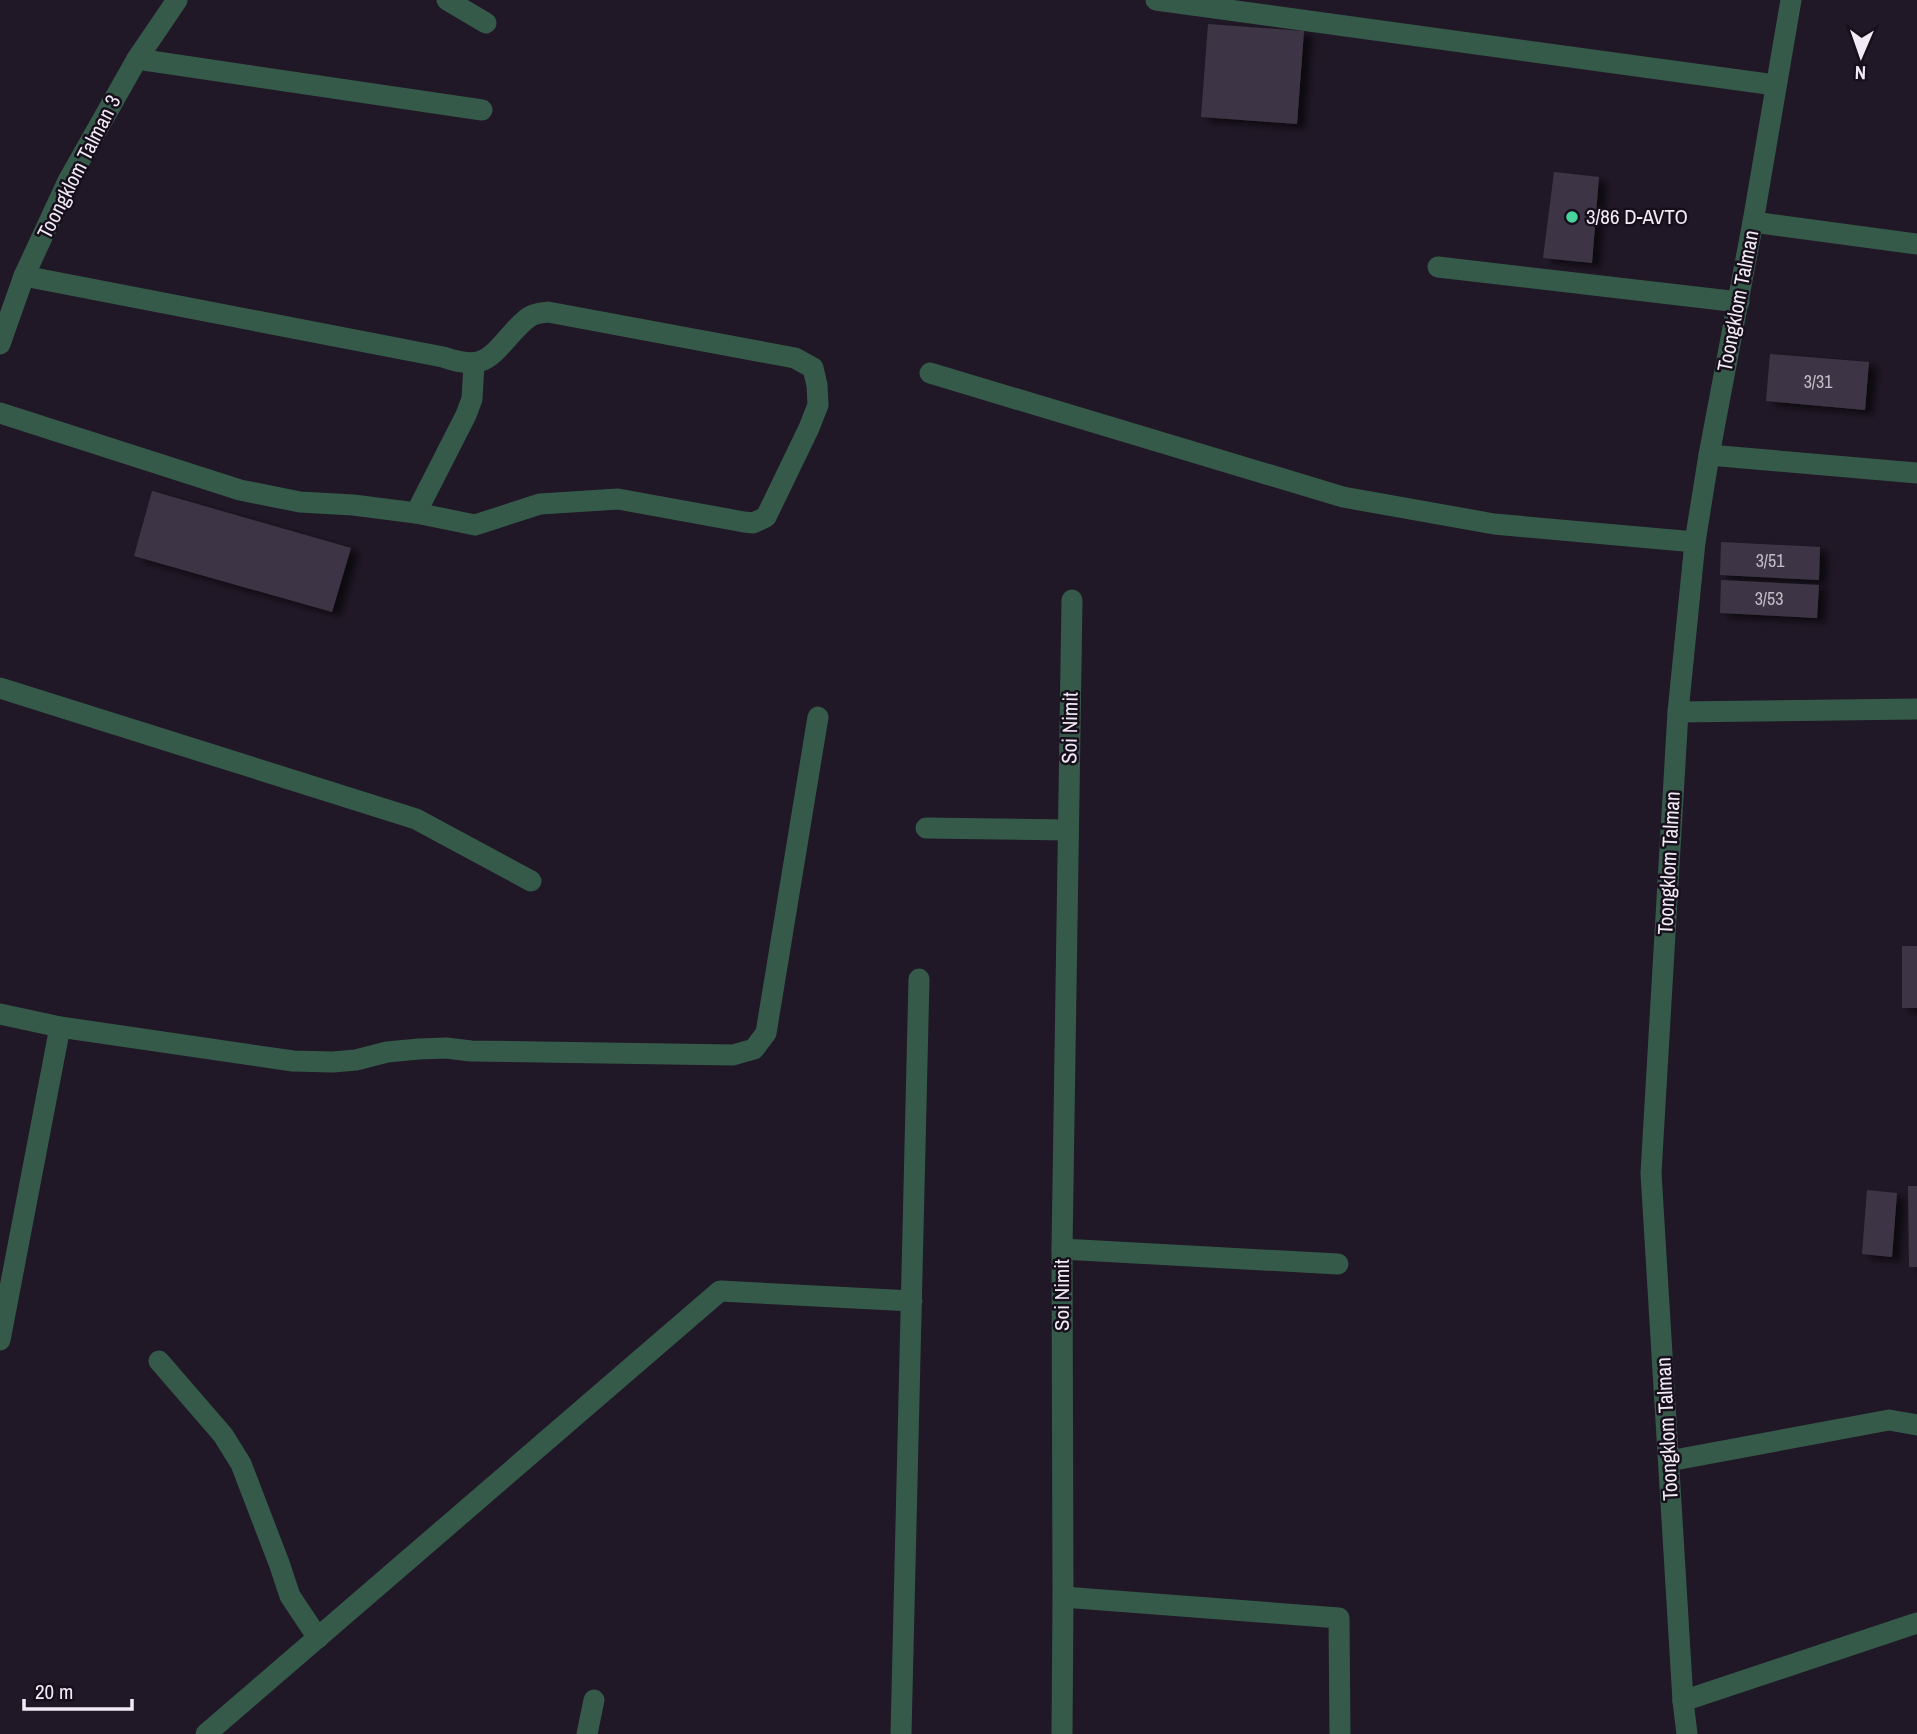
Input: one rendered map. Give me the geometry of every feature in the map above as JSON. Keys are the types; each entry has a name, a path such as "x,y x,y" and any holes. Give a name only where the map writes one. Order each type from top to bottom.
{"street":[{"name":"Toongklom Talman 3","path":"0,344 24,276 68,181 137,59 177,0"},
{"path":"447,0 486,23"},
{"path":"1156,0 1775,85"},
{"name":"Toongklom Talman","path":"1687,1734 1651,1172 1678,712 1695,542 1754,222 1791,0"},
{"path":"137,59 482,110"},
{"path":"1754,222 1917,244"},
{"path":"1438,267 1739,302"},
{"path":"0,413 240,490 300,502 416,513 475,525 540,505 618,499 753,523 766,517 818,405 813,368 794,358 548,312 531,316 517,327 492,356 474,364 459,363 443,357 24,276"},
{"path":"416,513 466,415 472,399 474,364"},
{"path":"930,373 1343,497 1494,524 1695,542"},
{"path":"1709,455 1917,473"},
{"name":"Soi Nimit","path":"1062,1734 1062,1249 1072,600"},
{"path":"0,688 416,819 531,881"},
{"path":"1678,712 1917,709"},
{"path":"0,1014 60,1027 293,1061 333,1062 356,1060 387,1052 446,1048 471,1051 733,1055 754,1049 766,1033 818,717"},
{"path":"926,828 1068,830"},
{"path":"901,1734 919,979"},
{"path":"0,1340 60,1027"},
{"path":"1062,1249 1338,1264"},
{"path":"206,1734 720,1291 912,1301"},
{"path":"159,1361 223,1435 241,1464 290,1597 318,1638"},
{"path":"1669,1461 1889,1420 1917,1425"},
{"path":"1063,1597 1339,1618 1340,1734"},
{"path":"1683,1701 1917,1623"},
{"path":"587,1734 594,1700"}],"building":[{"path":"1208,24 1304,31 1297,124 1201,117"},
{"name":"3/86 D-AVTO","path":"1554,172 1599,177 1592,263 1543,258"},
{"path":"1770,354 1869,362 1865,410 1766,401"},
{"path":"152,491 351,548 332,612 134,556"},
{"path":"1721,542 1820,547 1819,580 1720,575"},
{"path":"1721,580 1819,585 1817,618 1720,613"},
{"path":"1902,946 1917,946 1917,1008 1902,1008"},
{"path":"1908,1186 1917,1186 1917,1267 1909,1267"},
{"path":"1867,1190 1897,1193 1892,1257 1862,1254"}],"place":[{"name":"3/86 D-AVTO","path":"1572,217"}]}
